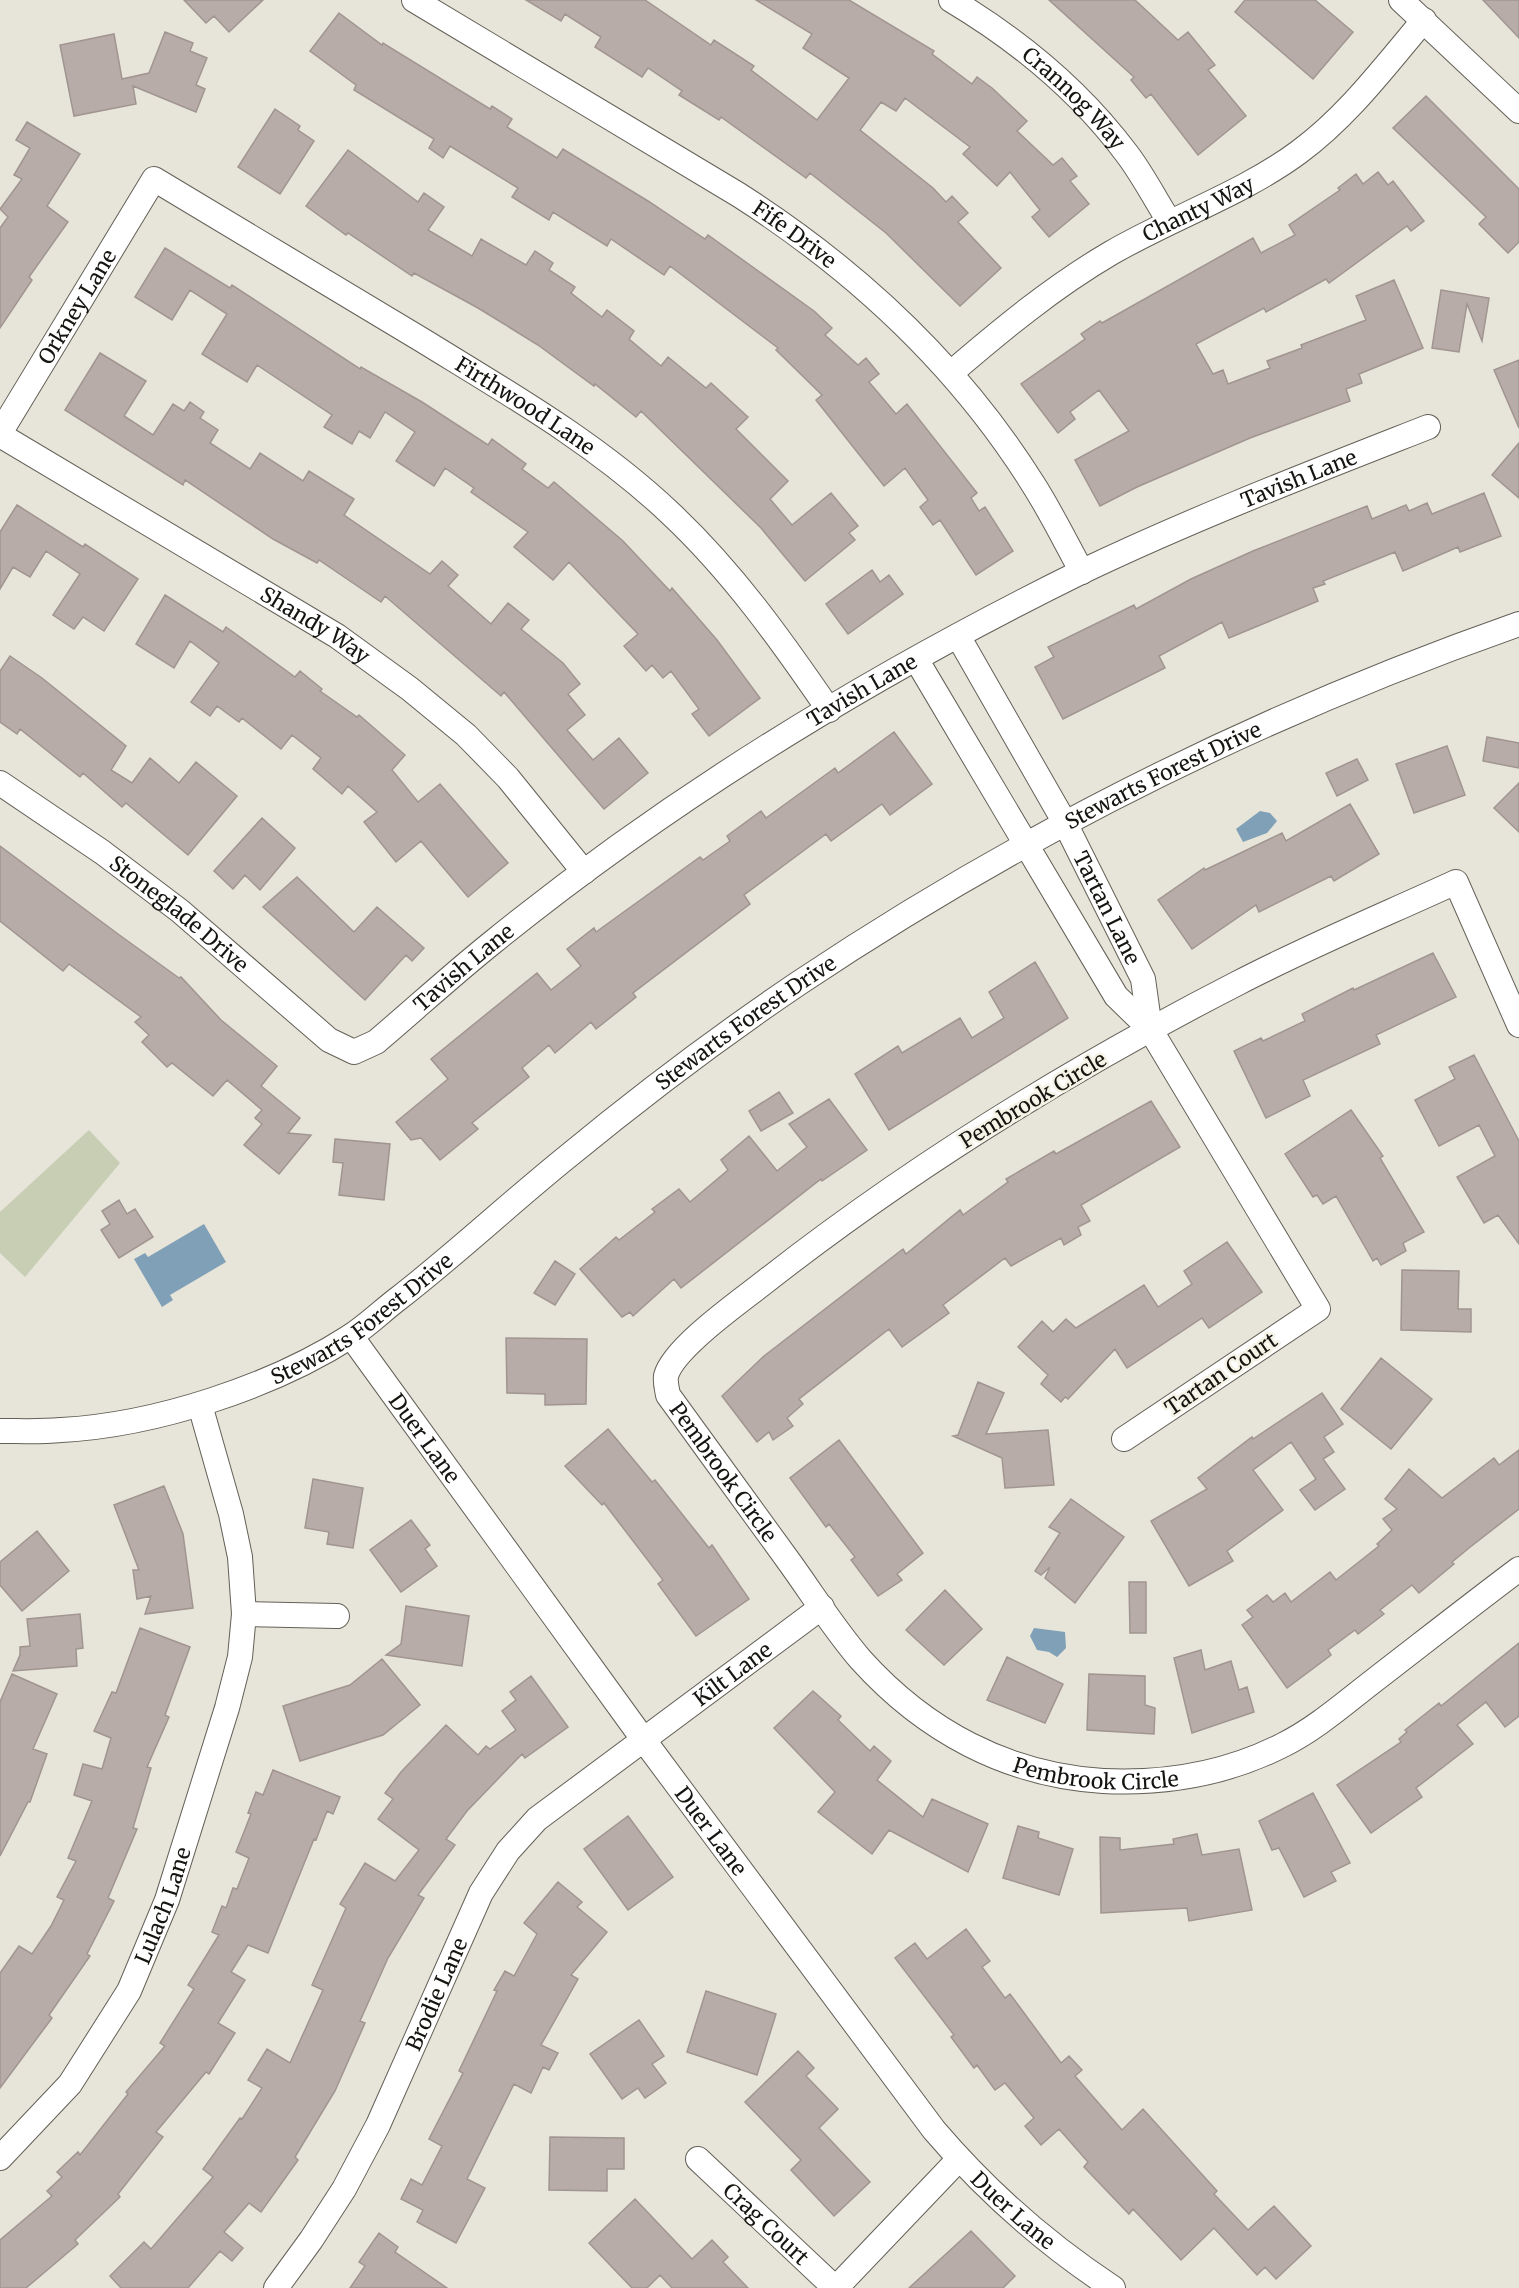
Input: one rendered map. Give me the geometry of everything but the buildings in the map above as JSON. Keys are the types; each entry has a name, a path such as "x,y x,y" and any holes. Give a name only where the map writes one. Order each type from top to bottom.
{"street":[{"name":"Fife Drive","path":"414,0 789,227 843,270 901,322 951,373 1034,485 1082,572"},
{"name":"Crannog Way","path":"951,0 1000,30 1049,70 1098,119 1128,155 1169,221"},
{"path":"1401,0 1519,111"},
{"name":"Chanty Way","path":"951,373 1054,291 1109,254 1169,221 1268,172 1298,153 1347,110 1424,20"},
{"name":"Orkney Lane","path":"0,434 154,179"},
{"name":"Firthwood Lane","path":"154,179 532,407 611,462 671,514 723,568 772,628 829,710"},
{"name":"Tavish Lane","path":"354,1052 376,1042 494,941 585,872 725,774 916,659 1082,572 1236,503 1428,427"},
{"name":"Shandy Way","path":"0,434 327,630 410,688 466,735 508,778 585,872"},
{"name":"Stewarts Forest Drive","path":"0,1431 63,1430 121,1422 200,1405 290,1368 351,1335 435,1269 567,1157 693,1060 798,984 1025,844 1325,697 1519,624"},
{"name":"Tartan Lane","path":"958,636 1065,823 1143,979 1150,1029"},
{"name":"Tartan Lane","path":"916,659 1116,996 1150,1029 1318,1309"},
{"name":"Stoneglade Drive","path":"0,783 102,852 163,898 329,1040 354,1052"},
{"name":"Pembrook Circle","path":"1519,1025 1456,882 1240,981 1150,1029 993,1121 837,1226 698,1336 672,1363 666,1376 668,1395 859,1657 895,1695 962,1743 999,1760 1049,1774 1136,1783 1206,1774 1245,1762 1285,1744 1322,1720 1519,1569"},
{"name":"Tartan Court","path":"1124,1439 1318,1309"},
{"name":"Duer Lane","path":"351,1335 642,1739 927,2121 959,2160 1019,2217 1113,2288"},
{"name":"Lulach Lane","path":"0,2158 70,2084 105,2033 139,1970 167,1900 227,1708 240,1657 244,1614 240,1557 200,1405"},
{"name":"Kilt Lane","path":"642,1739 822,1607"},
{"path":"244,1614 338,1616"},
{"name":"Brodie Lane","path":"276,2288 311,2240 366,2146 481,1893 508,1851 537,1819 642,1739"},
{"name":"Crag Court","path":"698,2160 836,2288"},
{"path":"836,2288 959,2160"}],"green space":[{"path":"89,1130 120,1163 25,1277 0,1253 0,1212"}],"water":[{"path":"1260,811 1270,813 1277,821 1267,833 1243,842 1236,829"},
{"path":"204,1224 226,1262 170,1295 173,1300 162,1307 134,1259 145,1253 148,1257"},
{"path":"1034,1628 1065,1632 1066,1648 1057,1657 1049,1652 1037,1650 1030,1636"}]}
